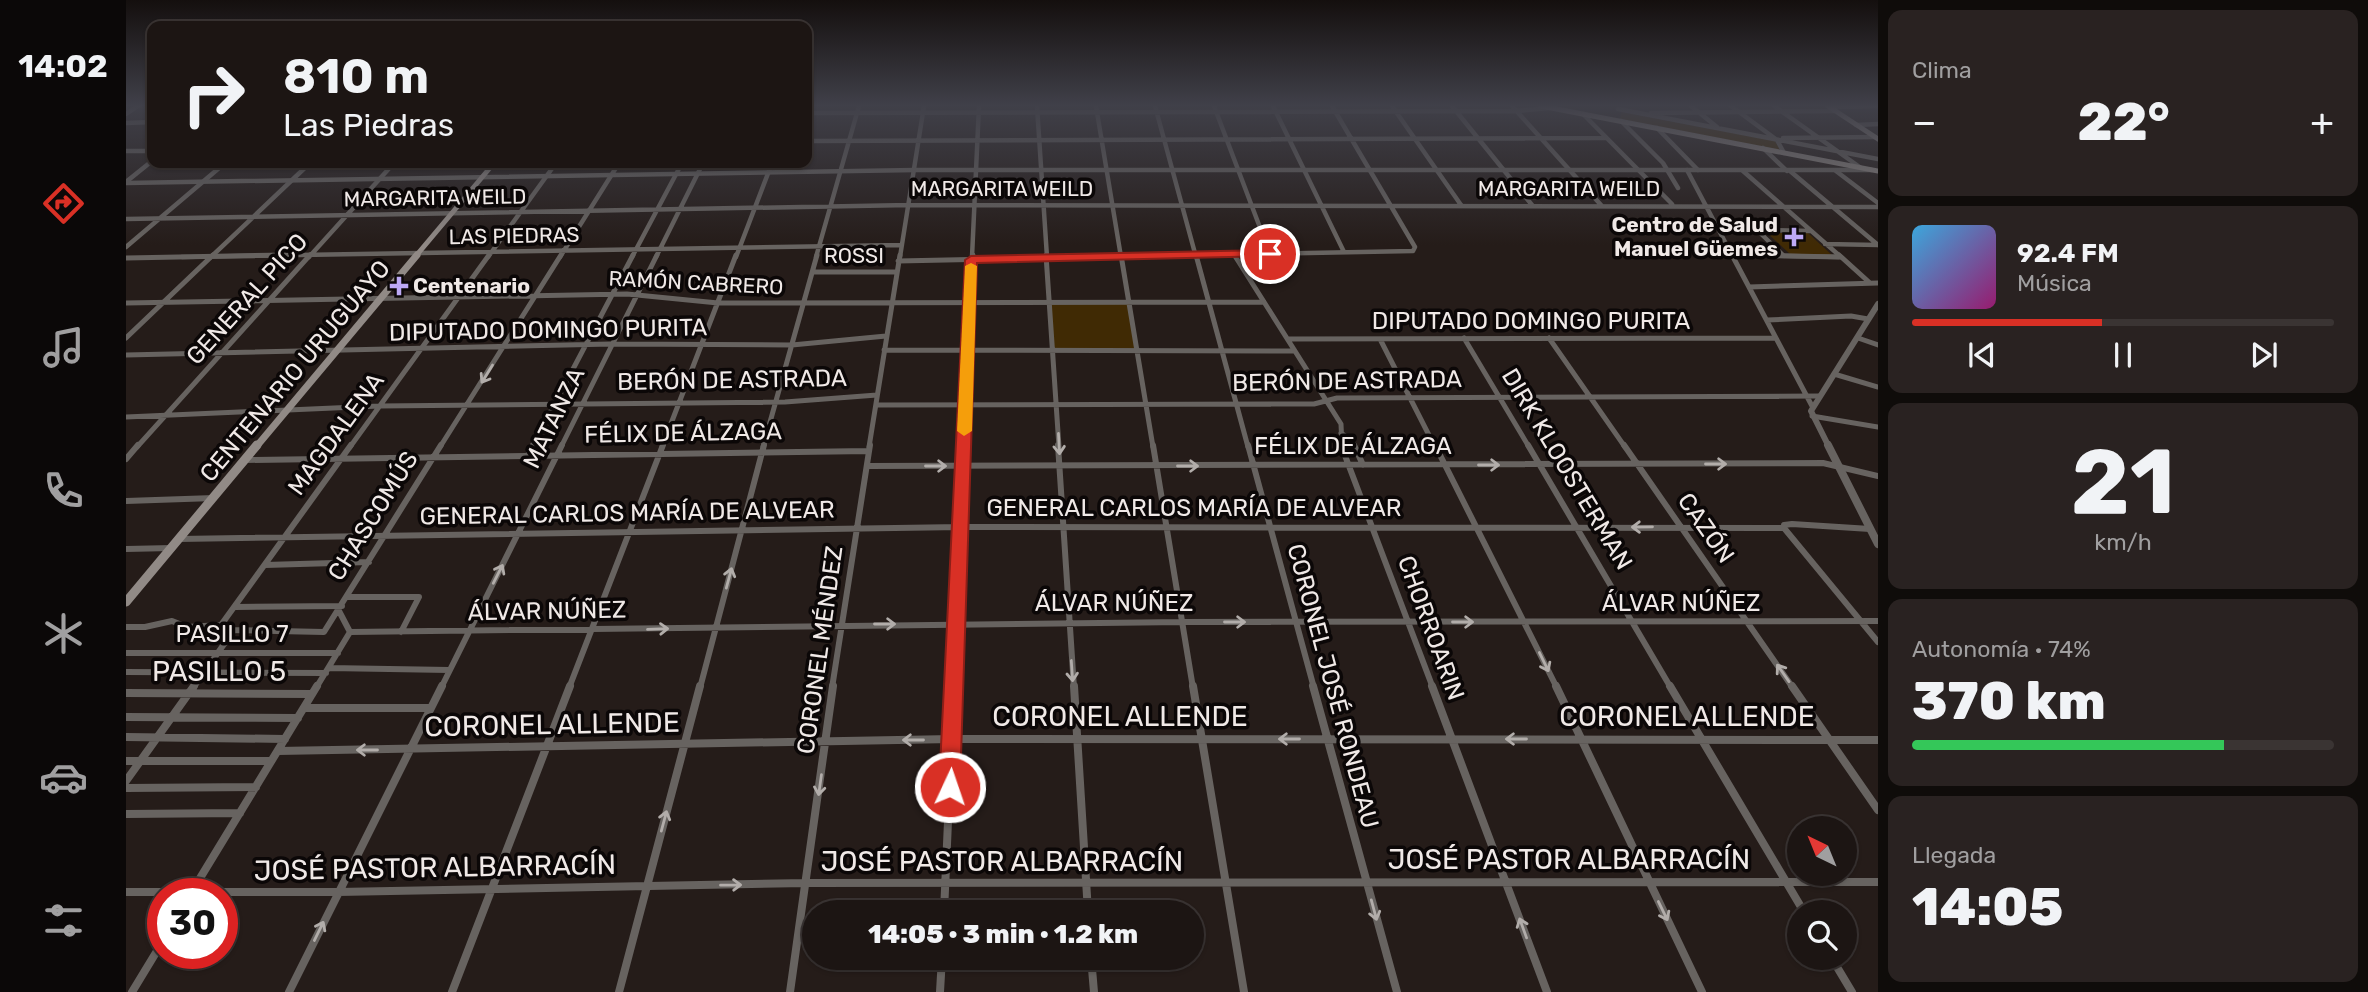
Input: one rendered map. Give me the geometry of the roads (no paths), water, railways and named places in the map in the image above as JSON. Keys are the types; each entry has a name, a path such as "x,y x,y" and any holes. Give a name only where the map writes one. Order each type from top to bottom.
{"main road":[{"path":"1781,152 1875,171"},
{"name":"CENTENARIO URUGUAYO","path":"126,602 490,168"}],"street":[{"path":"619,992 775,402 846,152"},
{"name":"CORONEL MÉNDEZ","path":"790,992 841,625 896,272 918,152"},
{"path":"945,900 976,152"},
{"path":"1040,152 1087,900"},
{"path":"1104,152 1244,992"},
{"name":"CORONEL JOSÉ RONDEAU","path":"1167,152 1397,992"},
{"path":"1231,152 1270,254"},
{"path":"1295,152 1344,252"},
{"path":"898,261 1413,251 1415,247 1359,152"},
{"path":"1424,152 1461,205"},
{"path":"1489,152 1532,205"},
{"path":"1554,152 1601,205"},
{"path":"1619,152 1672,204"},
{"path":"1650,152 1667,169 1678,188"},
{"path":"1681,152 1698,170"},
{"path":"1767,152 1878,245"},
{"path":"1840,152 1861,168"},
{"path":"1844,152 1878,159"},
{"path":"126,183 147,164"},
{"path":"126,247 219,168"},
{"path":"126,338 305,168"},
{"name":"GENERAL PICO","path":"126,459 389,168"},
{"name":"MAGDALENA","path":"221,625 552,168"},
{"name":"CHASCOMÚS","path":"350,632 340,609 616,168"},
{"path":"527,455 679,168"},
{"name":"MATANZA","path":"289,992 700,168"},
{"path":"452,992 770,168"},
{"path":"126,183 915,170 1875,171"},
{"path":"1687,170 1807,396 1812,406 1812,416 1878,544"},
{"path":"1743,171 1870,283"},
{"path":"1836,171 1878,205"},
{"name":"MARGARITA WEILD","path":"126,219 909,205 1878,205"},
{"path":"1719,229 1810,231"},
{"path":"1757,230 1784,256"},
{"path":"1825,244 1878,245"},
{"name":"LAS PIEDRAS","path":"126,258 902,245"},
{"path":"1732,255 1839,257"},
{"name":"CHORROARIN","path":"1235,256 1341,424 1340,442 1547,992"},
{"name":"ROSSI","path":"813,272 896,272"},
{"path":"1749,287 1878,283"},
{"name":"RAMÓN CABRERO","path":"126,303 613,294 638,294 718,303 1264,302"},
{"path":"1812,406 1878,304"},
{"path":"1767,320 1851,316 1868,319"},
{"name":"DIPUTADO DOMINGO PURITA","path":"126,355 611,344 792,345 886,336"},
{"name":"DIRK KLOOSTERMAN","path":"1464,338 1787,882"},
{"name":"CAZÓN","path":"1549,338 1878,810"},
{"name":"DIPUTADO DOMINGO PURITA","path":"1288,339 1775,338"},
{"path":"1858,338 1878,345"},
{"path":"1380,339 1525,622 1702,992"},
{"path":"884,350 1295,351"},
{"path":"1834,374 1878,387"},
{"name":"BERÓN DE ASTRADA","path":"126,417 583,402 775,402 877,395"},
{"name":"BERÓN DE ASTRADA","path":"876,405 1236,404 1327,401 1337,398 1819,396"},
{"path":"1812,416 1878,426"},
{"path":"1341,433 1351,440 1363,465"},
{"name":"FÉLIX DE ÁLZAGA","path":"246,460 869,451"},
{"name":"FÉLIX DE ÁLZAGA","path":"867,466 1838,465 1878,476"},
{"path":"126,501 214,498"},
{"name":"GENERAL CARLOS MARÍA DE ALVEAR","path":"179,539 961,527 1784,528 1784,525 1792,524 1870,528"},
{"path":"1784,528 1878,642"},
{"path":"126,549 172,548"},
{"path":"265,565 369,562"},
{"path":"348,597 419,597 401,632"},
{"path":"235,607 340,609"},
{"path":"126,627 145,627 173,621 187,627 221,625 227,630 324,632 340,609"},
{"name":"ÁLVAR NÚÑEZ","path":"350,632 1184,622 1878,621"},
{"path":"126,781 234,629"},
{"path":"200,878 350,632"},
{"name":"PASILLO 7","path":"126,653 338,653"},
{"path":"126,672 449,670"},
{"name":"PASILLO 5","path":"126,693 312,694"},
{"path":"304,708 430,708"},
{"path":"126,717 298,718"},
{"path":"126,737 285,739"},
{"name":"CORONEL ALLENDE","path":"278,751 952,739 1878,740"},
{"path":"126,761 271,761"},
{"path":"126,788 256,787"},
{"path":"126,814 240,813"},
{"name":"JOSÉ PASTOR ALBARRACÍN","path":"238,893 806,883 1787,882"},
{"name":"JOSÉ PASTOR ALBARRACÍN","path":"1857,882 1878,882"},
{"name":"JOSÉ PASTOR ALBARRACÍN","path":"126,892 147,892"},
{"path":"132,992 147,967"},
{"path":"940,992 941,970"},
{"path":"1092,970 1094,992"},
{"path":"1839,970 1852,992"}],"place":[{"name":"Centro de Salud Manuel Güemes","path":"1794,237"},
{"name":"Centenario","path":"399,286"}]}
